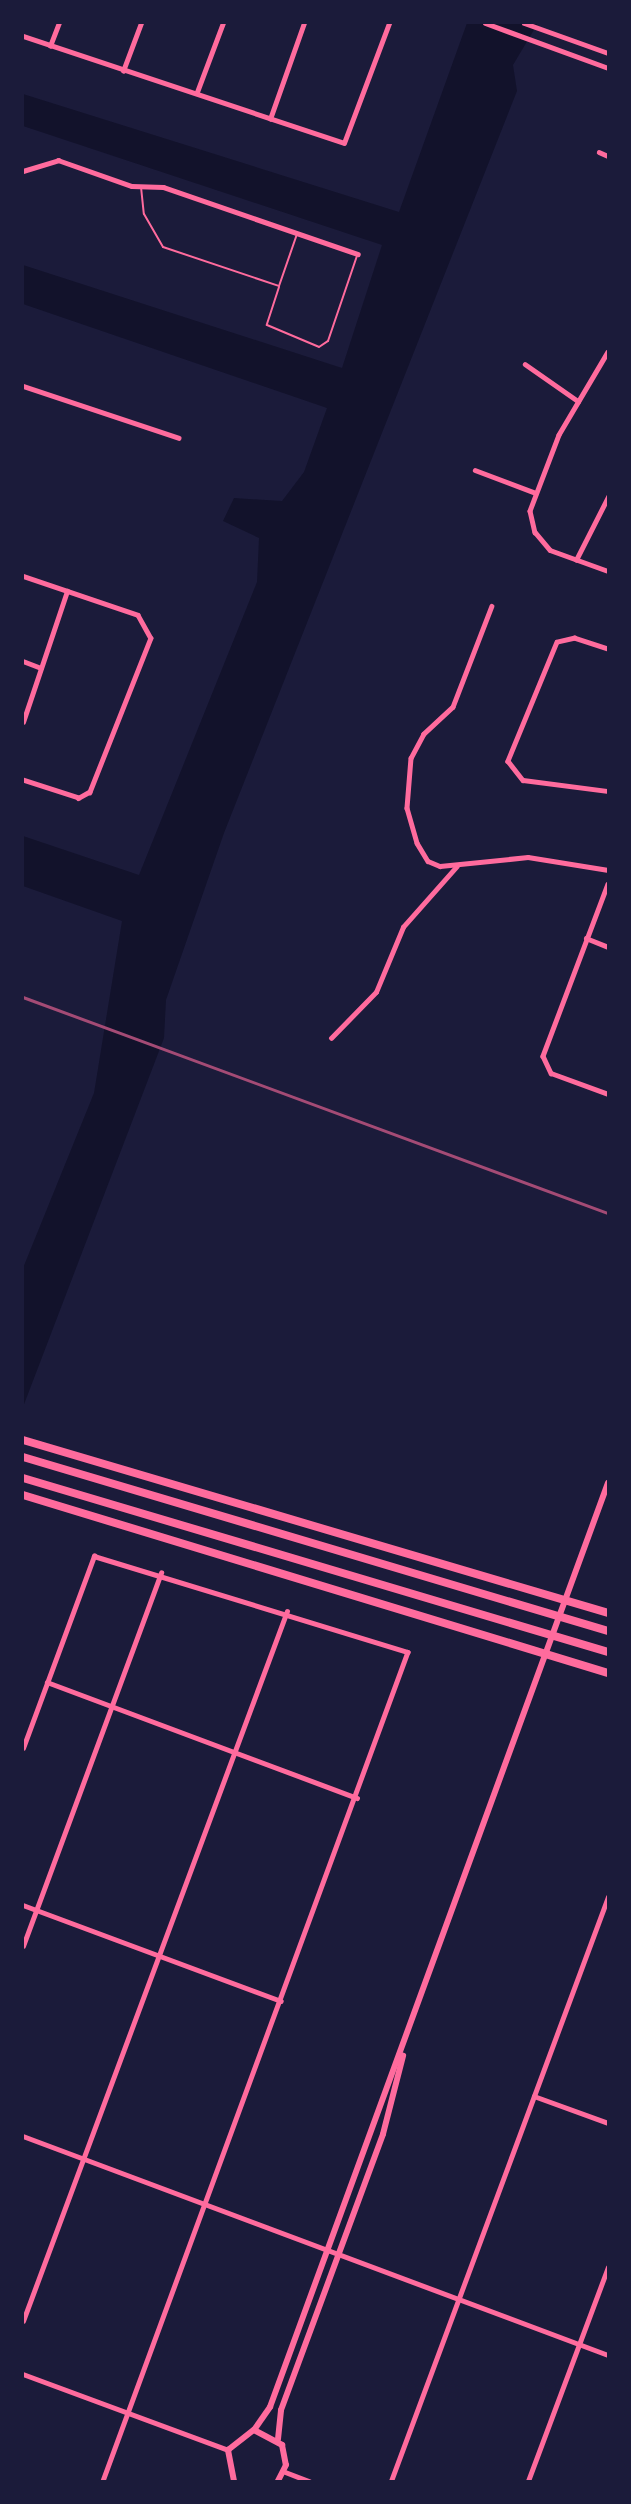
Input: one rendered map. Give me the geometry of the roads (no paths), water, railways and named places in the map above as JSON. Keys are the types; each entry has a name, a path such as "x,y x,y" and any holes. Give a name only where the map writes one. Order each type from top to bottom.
{"highway":[{"path":"26,1441 608,1613"},
{"path":"23,1457 608,1631"},
{"path":"23,1478 608,1652"},
{"path":"23,1496 608,1673"}],"main road":[{"path":"234,2481 228,2450 254,2430 275,2393 608,1483"},
{"path":"278,2481 285,2472 278,2440 286,2398 383,2134 410,2027"},
{"path":"275,2393 286,2398"},
{"path":"254,2430 278,2440"}],"street":[{"path":"50,46 59,23"},
{"path":"123,71 141,23"},
{"path":"197,92 223,23"},
{"path":"270,119 304,23"},
{"path":"23,36 123,71 197,92 344,144 389,23"},
{"path":"485,23 608,68"},
{"path":"524,23 608,53"},
{"path":"599,152 608,156"},
{"path":"23,171 58,160 141,186 163,187 358,254"},
{"path":"608,352 606,362 578,401 536,493 531,519 538,538 576,560 608,570"},
{"path":"525,364 578,401"},
{"path":"23,386 179,438"},
{"path":"475,470 536,493"},
{"path":"576,560 608,497"},
{"path":"23,576 138,615 150,629 90,792 79,798 23,779"},
{"path":"23,722 67,591"},
{"path":"492,606 453,707 414,752 407,808 414,836 428,861 458,865 528,857 608,870"},
{"path":"608,649 575,638 556,642 508,761 523,780 608,791"},
{"path":"23,662 41,668"},
{"path":"331,1038 376,992 403,927 458,865"},
{"path":"608,884 586,938 544,1062 557,1076 608,1094"},
{"path":"586,938 608,947"},
{"path":"23,1748 94,1556 161,1573 286,1611 408,1652 357,1798 103,2481"},
{"path":"23,1946 161,1573"},
{"path":"23,2321 286,1611"},
{"path":"47,1682 357,1798"},
{"path":"391,2481 608,1897"},
{"path":"23,1905 281,2001"},
{"path":"534,2096 608,2123"},
{"path":"23,2136 608,2355"},
{"path":"528,2481 608,2267"},
{"path":"23,2374 228,2450"},
{"path":"285,2472 309,2481"}],"lane":[{"path":"141,186 144,214 163,247 279,286"},
{"path":"297,233 267,325 319,347 328,341 358,254"}],"railway":[{"path":"23,997 608,1213"}]}
